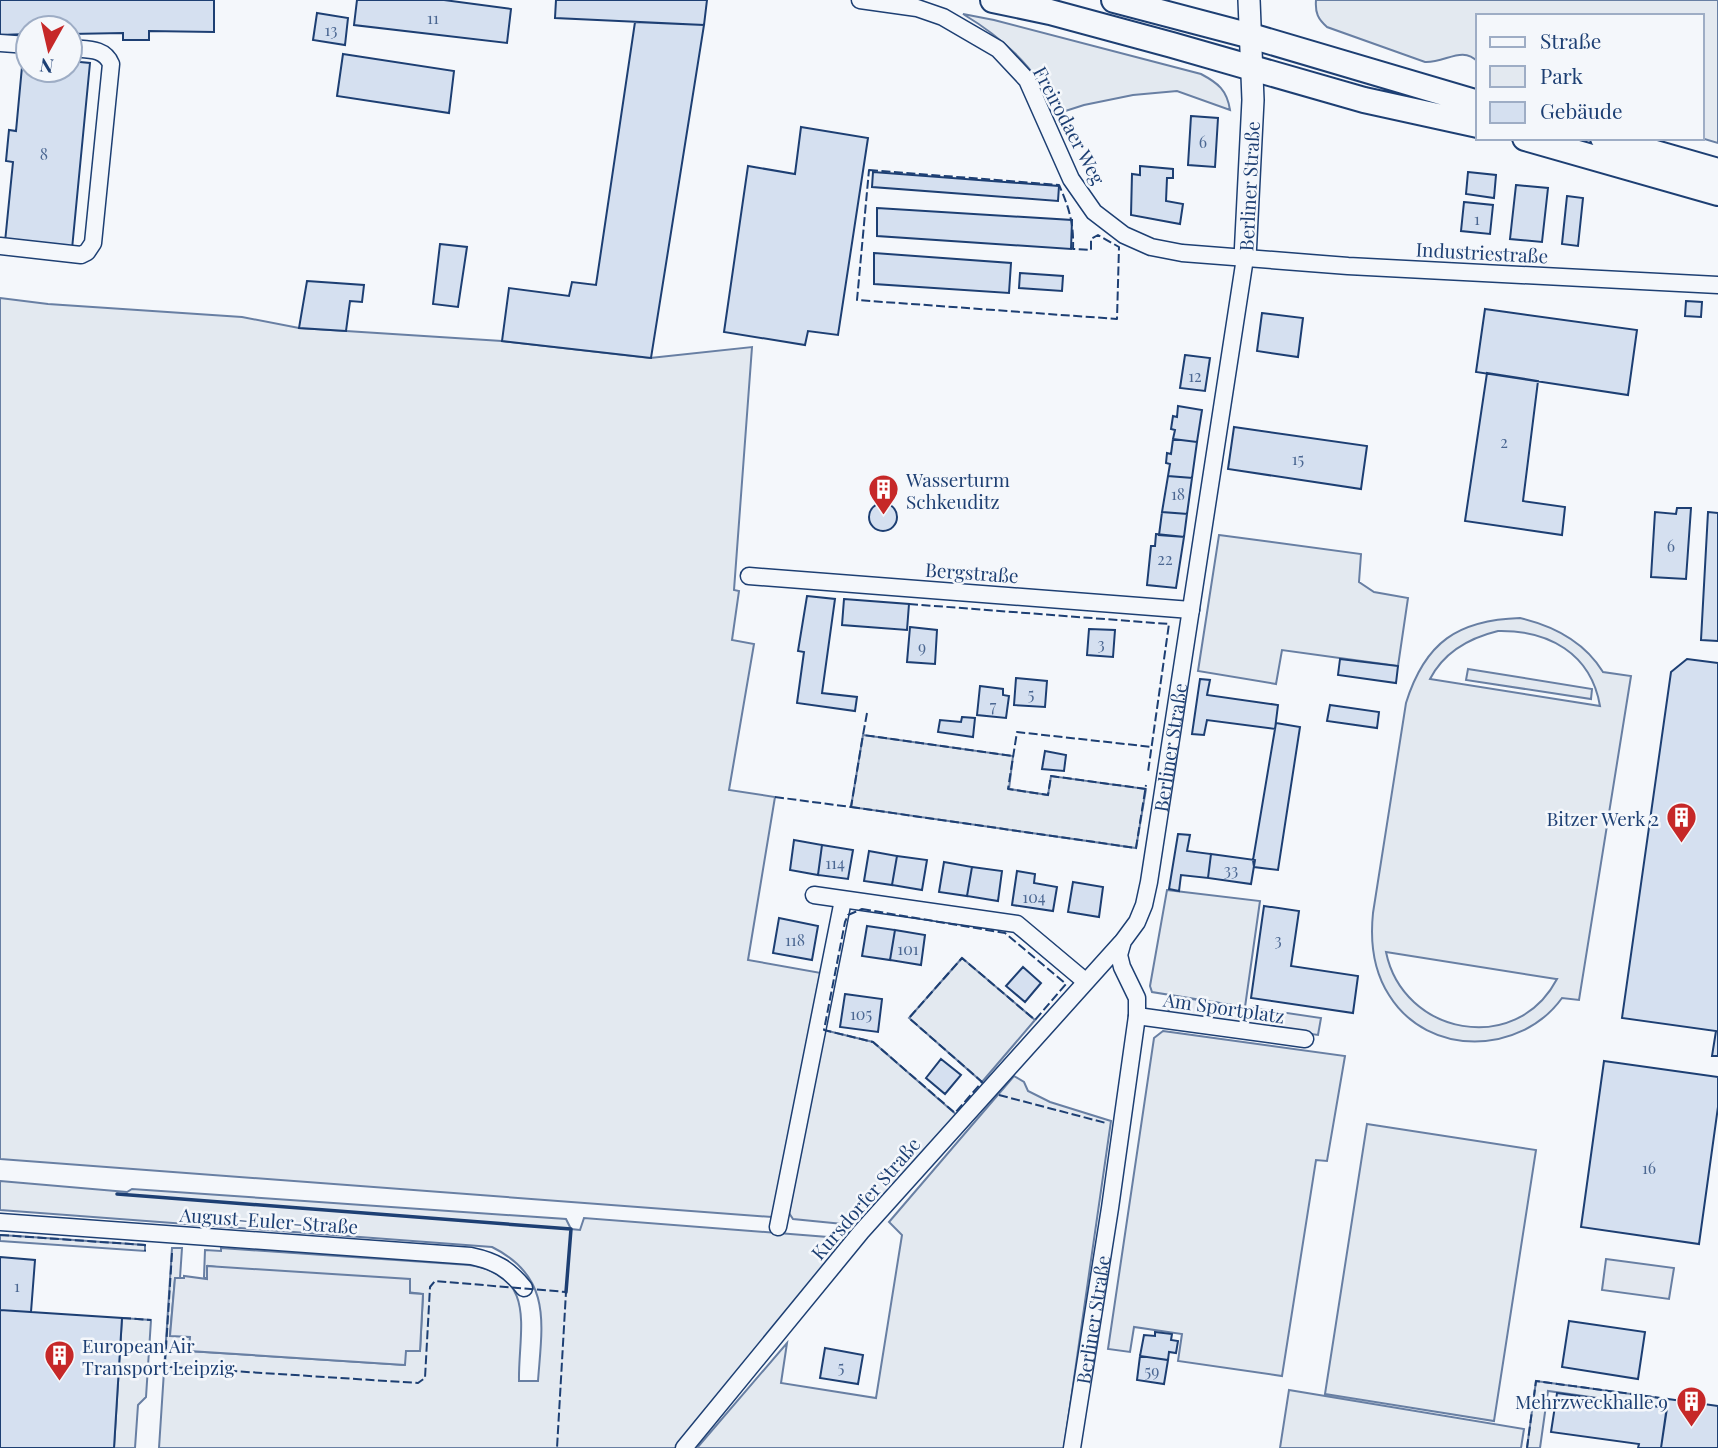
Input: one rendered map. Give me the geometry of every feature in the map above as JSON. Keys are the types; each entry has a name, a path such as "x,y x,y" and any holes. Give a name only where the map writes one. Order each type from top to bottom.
{"main road":[{"path":"993,0 1050,12 1364,100 1476,125"},
{"path":"1114,0 1476,102"},
{"path":"1532,140 1718,193"},
{"path":"1610,140 1718,171"}],"street":[{"name":"Freirodaer Weg","path":"860,0 916,8 934,14 998,49 1027,80 1071,179 1094,212 1124,235 1161,249 1245,257"},
{"name":"Berliner Straße","path":"1072,1448 1137,1016 1138,998 1122,967 1119,955 1123,941 1137,922 1144,905 1245,257 1252,67 1249,0"},
{"path":"0,246 81,255 87,252 93,243 111,64 102,51 84,49"},
{"name":"Industriestraße","path":"1245,257 1348,266 1718,285"},
{"name":"Bergstraße","path":"749,576 1191,610"},
{"path":"814,895 1017,924 1085,981"},
{"path":"778,1227 844,900"},
{"name":"Kursdorfer Straße","path":"684,1448 861,1232 1123,941"},
{"name":"Am Sportplatz","path":"1137,1016 1305,1039"},
{"name":"August-Euler-Straße","path":"0,1222 471,1256 490,1260 504,1267 524,1288"}],"green space":[{"path":"1316,0 1718,0 1718,143 1704,139 1704,14 1476,14 1476,60 1460,55 1425,62 1327,27 1316,9"},
{"path":"963,14 1201,74 1221,88 1227,97 1230,110 1177,91 1133,95 1056,114 1040,83 1018,56 992,33"},
{"path":"0,298 48,304 242,317 299,328 502,341 650,358 752,347 734,590 739,591 732,640 754,644 729,790 775,797 748,960 821,973 772,1217 0,1159"},
{"path":"1219,535 1361,554 1359,582 1374,592 1408,598 1398,666 1282,650 1276,684 1198,671"},
{"path":"1520,618 1545,625 1577,643 1603,672 1631,676 1579,1000 1562,998 1544,1017 1523,1030 1500,1039 1475,1042 1450,1039 1427,1030 1406,1016 1389,995 1379,976 1374,956 1372,924 1406,703 1414,682 1423,664 1447,638 1479,624","holes":["1498,631 1534,635 1564,648 1587,672 1600,706 1430,679 1442,661 1458,648","1386,952 1556,979 1557,979 1539,1004 1515,1019 1489,1027 1462,1026 1437,1018 1414,1002 1397,980"]},
{"path":"1468,669 1592,689 1591,699 1466,680"},
{"path":"863,735 1013,756 1009,789 1048,795 1051,776 1146,789 1136,848 851,807"},
{"path":"1167,890 1260,901 1245,1007 1152,992 1150,986"},
{"path":"962,958 1035,1020 982,1082 909,1018"},
{"path":"824,1030 873,1042 958,1116 865,1221 853,1225 793,1219 789,1213"},
{"path":"1163,1031 1345,1056 1327,1161 1316,1160 1282,1376 1178,1361 1182,1334 1134,1327 1130,1352 1108,1349 1154,1038"},
{"path":"1014,1076 1024,1082 1028,1091 1050,1102 1111,1121 1064,1448 697,1448 787,1343 781,1383 876,1398 902,1235 889,1222"},
{"path":"1367,1124 1536,1150 1494,1421 1325,1394"},
{"path":"0,1181 127,1192 132,1189 566,1219 571,1229 580,1230 584,1218 828,1237 846,1248 676,1448 159,1448 172,1248 182,1248 180,1278 175,1279 170,1335 190,1337 189,1351 404,1365 405,1350 420,1351 423,1294 208,1266 207,1279 204,1277 205,1250 221,1251 221,1248 469,1265 491,1271 506,1280 515,1293 520,1308 519,1381 538,1381 541,1322 534,1288 512,1259 492,1247 0,1210"},
{"path":"0,1235 145,1245 145,1251 0,1241"},
{"path":"122,1318 151,1320 146,1397 138,1405 135,1448 114,1448"},
{"path":"1536,1381 1668,1399 1667,1408 1548,1391 1540,1448 1527,1448"},
{"path":"1289,1390 1524,1429 1521,1448 1280,1448"}],"shaded area":[{"path":"1171,996 1321,1018 1318,1035 1168,1014"},
{"path":"1606,1259 1674,1268 1669,1299 1602,1290"},
{"path":"207,1266 410,1279 410,1293 423,1294 420,1351 406,1351 405,1365 189,1351 190,1337 170,1336 175,1278 184,1276 207,1279"}],"building":[{"path":"0,0 214,0 214,32 149,31 149,40 123,40 123,33 84,34 84,14 14,14 14,34 0,35"},
{"path":"357,0 444,0 511,9 507,43 354,25"},
{"path":"556,0 707,0 704,25 555,18"},
{"path":"317,13 348,18 345,45 313,40"},
{"path":"635,22 704,25 651,358 502,341 509,288 569,296 572,282 596,285"},
{"path":"343,54 454,71 449,113 337,96"},
{"path":"84,62 90,63 72,249 5,242 13,162 6,161 9,130 16,131 20,84 84,84"},
{"path":"1191,116 1218,118 1215,167 1188,165"},
{"path":"801,127 868,138 838,335 808,331 805,345 724,332 748,166 795,174"},
{"path":"1140,166 1173,169 1173,178 1167,178 1166,201 1183,204 1180,224 1131,215 1132,174 1140,175"},
{"path":"873,172 1059,186 1058,201 872,187"},
{"path":"1468,172 1496,175 1494,198 1466,194"},
{"path":"1516,185 1548,188 1542,242 1510,239"},
{"path":"1567,196 1583,198 1578,246 1562,244"},
{"path":"1464,202 1493,205 1490,234 1461,231"},
{"path":"877,208 1072,220 1071,249 877,236"},
{"path":"440,244 467,247 458,307 433,304"},
{"path":"874,253 1011,263 1009,293 874,284"},
{"path":"1020,273 1063,276 1062,291 1019,288"},
{"path":"307,281 364,285 362,302 350,301 346,331 299,328"},
{"path":"1686,301 1702,302 1701,317 1685,316"},
{"path":"1485,309 1637,330 1628,395 1476,372"},
{"path":"1262,313 1303,318 1298,357 1257,351"},
{"path":"1185,355 1210,358 1205,391 1180,388"},
{"path":"1487,373 1538,381 1523,501 1565,507 1562,535 1465,521"},
{"path":"1178,406 1202,410 1197,442 1173,439 1175,430 1171,429 1173,416 1177,417"},
{"path":"1234,427 1367,446 1361,489 1228,469"},
{"path":"1173,439 1197,442 1192,478 1168,476 1170,464 1166,463 1167,453 1171,454"},
{"path":"1168,476 1192,478 1187,514 1162,512"},
{"name":"Wasserturm Schkeuditz","path":"883,503 893,507 897,517 893,527 883,531 873,527 869,517 873,507"},
{"path":"1677,508 1691,508 1686,579 1651,577 1655,512 1676,514"},
{"path":"1162,512 1187,514 1184,537 1159,535"},
{"path":"1708,512 1718,513 1718,641 1701,640"},
{"path":"1156,534 1184,537 1176,588 1147,585 1151,546 1155,546"},
{"path":"807,596 835,599 822,693 857,697 855,711 797,703 804,652 798,651"},
{"path":"844,599 909,604 907,630 842,625"},
{"path":"910,627 937,630 935,664 907,662"},
{"path":"1089,629 1115,630 1113,657 1087,655"},
{"path":"1340,659 1398,666 1396,683 1338,675"},
{"name":"Bitzer Werk 2","path":"1687,659 1718,663 1718,1056 1712,1056 1716,1031 1622,1018 1671,672"},
{"path":"1016,678 1047,681 1045,707 1014,705"},
{"path":"1200,679 1210,680 1207,695 1278,705 1275,729 1207,720 1204,735 1192,734"},
{"path":"980,686 1003,689 1003,695 1009,696 1006,718 977,715"},
{"path":"1330,705 1379,712 1377,728 1327,721"},
{"path":"962,717 975,718 973,737 938,732 940,720 961,722"},
{"path":"1276,723 1300,727 1278,870 1254,867 1253,860"},
{"path":"1045,751 1066,755 1064,771 1042,769"},
{"path":"1178,834 1190,835 1187,851 1211,854 1208,878 1181,875 1179,891 1169,889"},
{"path":"794,840 822,845 818,875 790,870"},
{"path":"822,845 853,850 848,879 818,875"},
{"path":"869,851 897,856 892,885 864,881"},
{"path":"1211,854 1255,860 1251,884 1208,878"},
{"path":"897,856 927,860 922,890 892,885"},
{"path":"944,862 972,867 967,896 939,892"},
{"path":"972,867 1002,871 998,901 967,896"},
{"path":"1017,871 1035,874 1034,883 1057,887 1053,911 1012,905"},
{"path":"1073,882 1103,887 1099,917 1068,912"},
{"path":"1264,906 1299,911 1291,966 1358,976 1353,1013 1251,998"},
{"path":"779,918 818,926 812,960 773,953"},
{"path":"867,926 895,930 890,960 862,956"},
{"path":"895,930 925,935 921,965 890,960"},
{"path":"1023,967 1041,983 1025,1002 1006,986"},
{"path":"845,994 882,999 878,1032 840,1027"},
{"path":"941,1059 961,1075 945,1094 926,1078"},
{"path":"1604,1061 1718,1077 1718,1107 1699,1244 1581,1227"},
{"path":"0,1257 35,1260 31,1312 0,1310"},
{"name":"European Air Transport Leipzig","path":"0,1310 122,1318 114,1448 0,1448"},
{"path":"1569,1321 1645,1332 1638,1379 1562,1367"},
{"path":"1155,1332 1172,1334 1171,1340 1178,1341 1176,1353 1169,1352 1168,1360 1140,1356 1144,1335 1155,1336"},
{"path":"825,1348 863,1355 858,1384 820,1378"},
{"path":"1140,1356 1168,1360 1164,1384 1137,1380"},
{"path":"1557,1393 1667,1408 1661,1448 1638,1448 1639,1444 1551,1432"},
{"name":"Mehrzweckhalle 9","path":"1668,1399 1718,1406 1718,1448 1661,1448"}],"fence":[{"path":"869,170 1059,185 1070,216 1073,249 1091,250 1091,239 1098,235 1119,247 1117,319 857,300 869,170"},
{"path":"909,604 1169,624 1148,772"},
{"path":"867,713 863,735 1013,756"},
{"path":"1146,789 1051,776 1048,795 1008,789 1017,732 1152,747"},
{"path":"775,797 851,807 863,735"},
{"path":"851,807 1136,848 1146,785"},
{"path":"862,909 1005,933 1066,984 1035,1020 962,958 909,1018 982,1082 955,1113 873,1042 824,1030 845,922 848,915 862,909"},
{"path":"999,1095 1106,1123"},
{"path":"0,1235 145,1245 145,1251"},
{"path":"172,1253 165,1363 170,1367 418,1383 425,1378 430,1287 435,1281 566,1292 557,1448"},
{"path":"122,1318 151,1320"},
{"path":"1527,1448 1536,1381 1668,1399"}],"wall":[{"path":"117,1194 571,1229 566,1292"}],"place":[{"name":"Wasserturm Schkeuditz","path":"883,517"},
{"name":"Bitzer Werk 2","path":"1682,845"},
{"name":"European Air Transport Leipzig","path":"59,1383"},
{"name":"Mehrzweckhalle 9","path":"1691,1428"}]}
